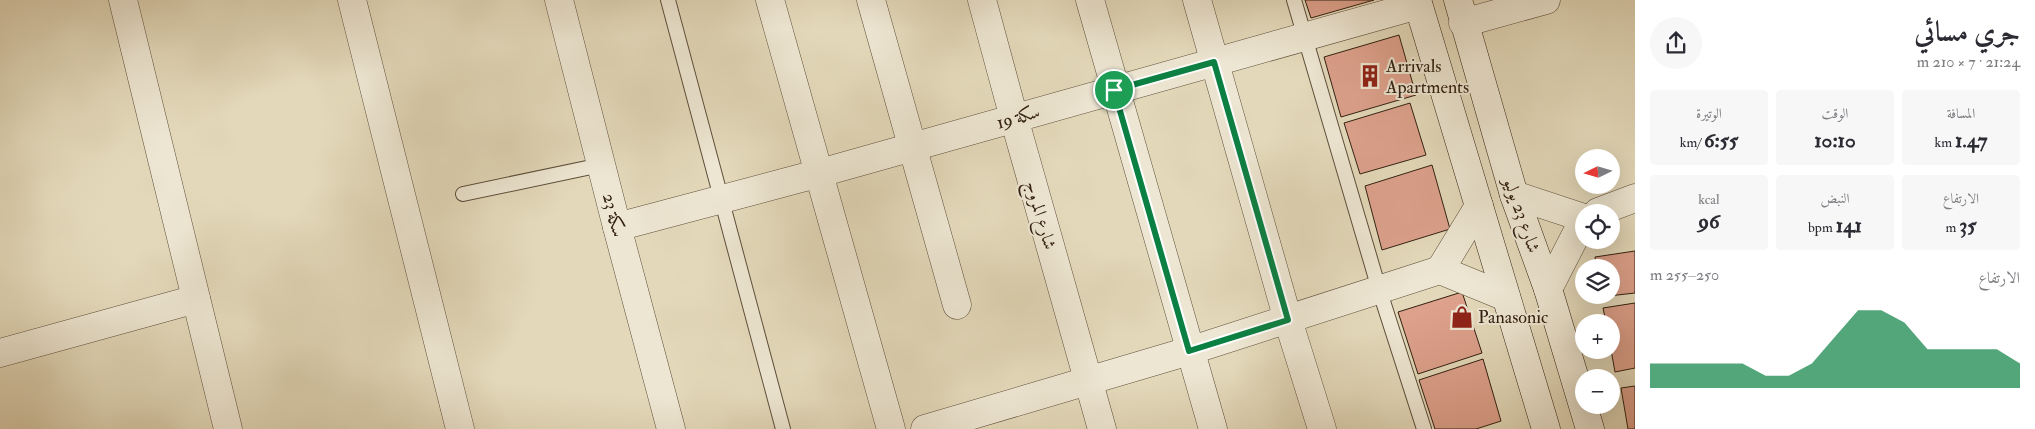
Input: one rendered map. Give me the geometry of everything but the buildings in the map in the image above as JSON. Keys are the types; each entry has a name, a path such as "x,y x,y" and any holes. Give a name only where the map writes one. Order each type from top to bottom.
{"street":[{"path":"123,0 228,429"},
{"path":"352,0 460,429"},
{"name":"23 سكة","path":"559,0 616,227 671,429"},
{"path":"770,0 891,429"},
{"path":"870,0 958,305"},
{"name":"شارع المروج","path":"982,0 1087,381 1102,429"},
{"path":"1090,0 1114,90 1213,429"},
{"path":"1197,0 1288,320 1322,429"},
{"path":"1461,11 1546,0"},
{"path":"1418,2 1546,429"},
{"name":"سكة 19","path":"616,227 820,173 1305,38 1418,2"},
{"name":"شارع 23 يوليو","path":"1461,11 1514,195 1548,289 1590,429"},
{"path":"1514,195 1575,216"},
{"path":"1619,204 1635,198"},
{"path":"1440,270 1479,206"},
{"path":"1548,289 1575,236"},
{"path":"925,429 1189,351 1440,270 1506,297"},
{"path":"0,353 196,299"}],"lane":[{"path":"668,0 720,200 783,429"},
{"path":"1294,0 1379,289 1424,429"},
{"path":"463,194 601,165"}],"place":[{"name":"Arrivals Apartments","path":"1370,76"},
{"name":"Panasonic","path":"1462,317"}],"route":[{"path":"1214,62 1288,320 1189,351 1114,90 1214,62"}]}
